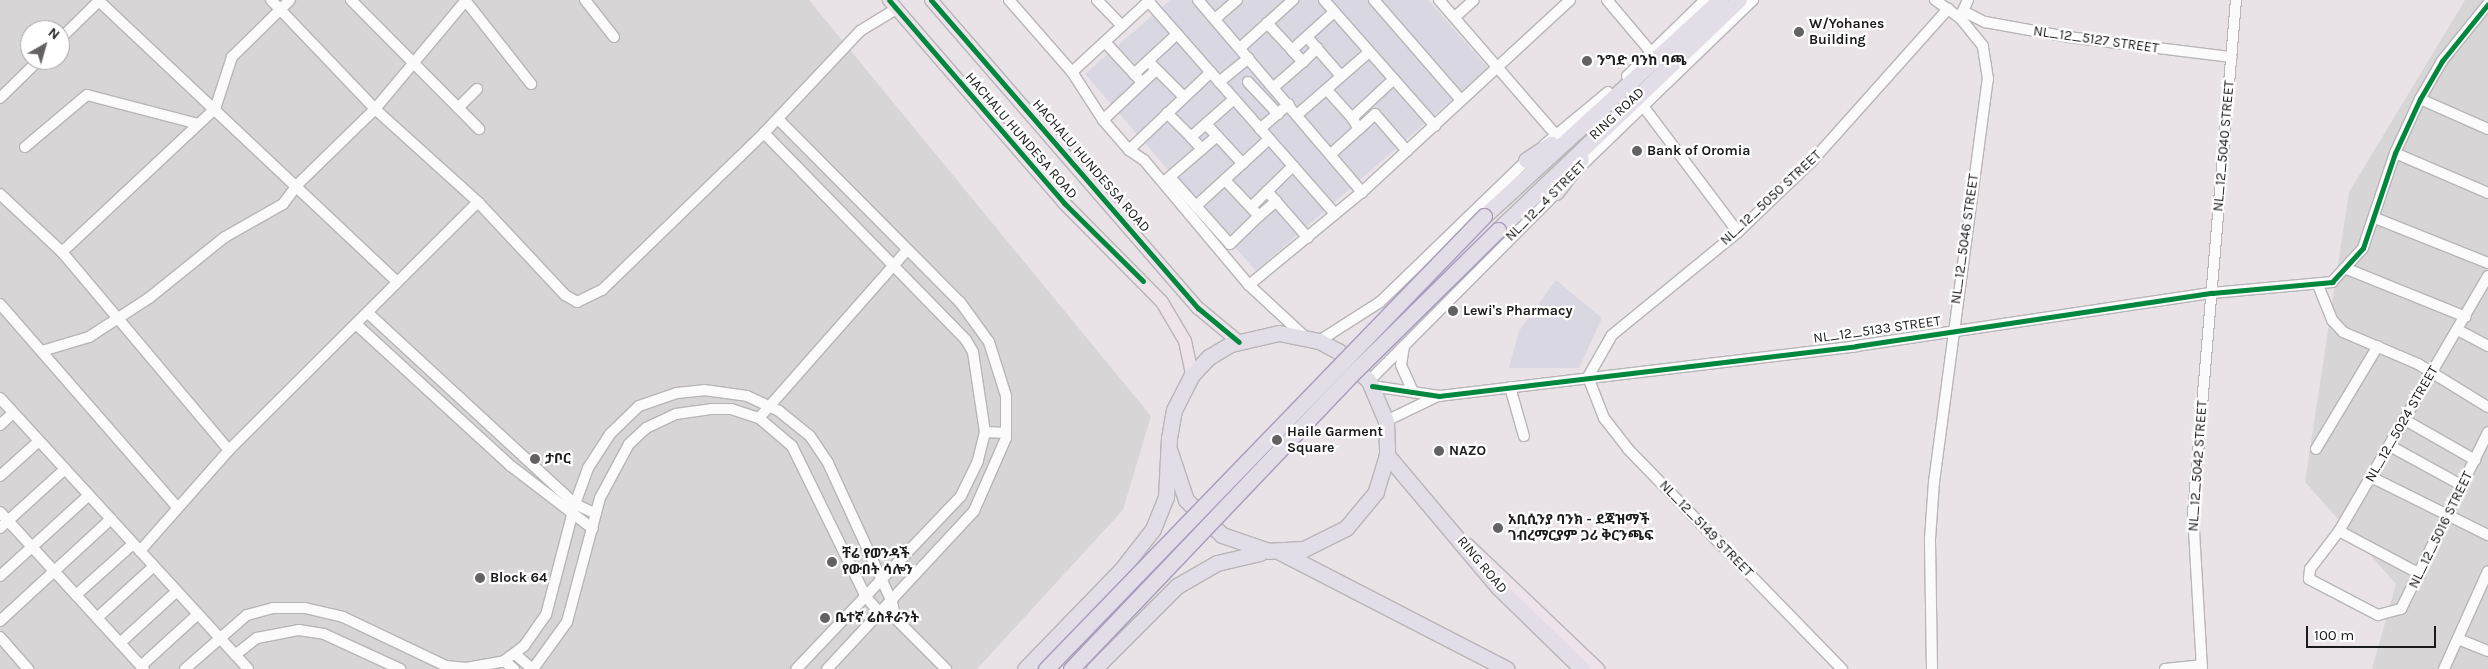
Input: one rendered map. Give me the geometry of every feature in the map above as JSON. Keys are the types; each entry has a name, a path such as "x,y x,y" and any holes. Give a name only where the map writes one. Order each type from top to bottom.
{"highway":[{"name":"RING ROAD","path":"1046,669 1484,216 1591,116 1720,0"},
{"name":"RING ROAD","path":"1071,669 1331,396 1605,125 1739,0"},
{"path":"1526,160 1591,116"},
{"path":"1556,192 1605,125"},
{"path":"1025,669 1121,570 1153,529 1166,497 1174,410 1192,375 1210,357 1239,342 1279,333 1304,336 1338,351 1370,383 1386,421 1387,455 1376,492 1346,528 1311,546 1217,563 1191,577 1094,669"},
{"path":"1170,452 1186,500 1202,520 1237,542 1275,551 1507,669"},
{"name":"RING ROAD","path":"1387,455 1461,540 1498,587 1582,669"}],"main road":[{"name":"HACHALU HUNDESSA ROAD","path":"931,0 1198,308 1239,342"},
{"name":"HACHALU HUNDESA ROAD","path":"892,4 1064,203 1162,302 1185,341 1192,375"},
{"path":"1461,540 1502,574 1598,669"}],"street":[{"path":"70,29 99,0 298,184 397,282"},
{"path":"270,0 375,110 478,202 565,295 577,302 602,290 778,119 860,31 892,4"},
{"path":"62,252 215,109 232,57 290,0"},
{"path":"351,0 479,129"},
{"path":"42,351 89,337 225,237 283,204 298,184 375,110 465,0 531,84"},
{"path":"585,0 614,37"},
{"path":"1009,0 1072,72 1103,120 1129,150 1144,160 1196,206 1230,244 1276,201"},
{"path":"1097,0 1122,26"},
{"path":"1198,0 1298,114 1362,192"},
{"path":"1215,19 1237,0"},
{"path":"1276,0 1284,9"},
{"path":"1240,48 1293,0"},
{"path":"1324,0 1435,126"},
{"path":"1375,0 1461,100"},
{"path":"1439,0 1556,135"},
{"path":"1454,17 1474,0"},
{"path":"1249,285 1362,192 1461,100 1499,70 1570,0"},
{"path":"1607,0 1651,52"},
{"path":"1319,341 1380,302 1526,160 1651,52 1705,0"},
{"name":"NL_12_4 STREET","path":"1370,383 1406,342 1556,192 1753,0"},
{"path":"1936,0 1948,9 1962,15 1968,0"},
{"name":"NL_12_5040 STREET","path":"2212,293 2236,0"},
{"path":"1072,72 1149,1 1335,214"},
{"path":"2488,4 2446,55 2420,99 2395,153 2375,218 2363,248 2347,269 2332,282 2318,285 2337,326 2431,374 2488,408"},
{"name":"NL_12_5050 STREET","path":"1588,377 1603,347 1623,324 1738,232 1813,160 1948,9"},
{"path":"1292,50 1334,12"},
{"name":"NL_12_5127 STREET","path":"1962,15 1985,22 2068,37 2232,57"},
{"name":"NL_12_5046 STREET","path":"1932,669 1930,539 1952,330 1988,79 1983,46 1962,15"},
{"path":"1267,23 1303,62"},
{"path":"1134,74 1177,34"},
{"path":"1307,37 1341,76"},
{"path":"1105,42 1141,82"},
{"path":"1274,87 1317,48"},
{"path":"1298,114 1369,52"},
{"path":"1219,82 1249,58"},
{"path":"1149,60 1156,70 1184,97"},
{"path":"0,98 29,70"},
{"path":"1103,120 1141,82 1156,70"},
{"path":"1129,150 1211,72"},
{"path":"1352,118 1394,79"},
{"path":"1248,82 1278,114"},
{"path":"458,108 477,89"},
{"path":"1327,90 1352,118 1359,129"},
{"path":"25,147 87,95 198,124"},
{"path":"1191,138 1234,99"},
{"path":"2420,99 2488,129"},
{"path":"1260,130 1289,104"},
{"path":"1367,104 1408,151"},
{"path":"1643,106 1738,232"},
{"path":"1168,113 1202,149"},
{"path":"1331,154 1375,114"},
{"path":"778,119 960,302 989,342 1006,396 1006,433 993,475 974,511 892,602 826,669"},
{"path":"1206,124 1243,164"},
{"path":"764,133 951,323 973,352 985,432 978,461 961,496 796,669"},
{"path":"1166,180 1218,136"},
{"path":"1196,206 1269,139"},
{"path":"2395,153 2488,193"},
{"path":"1251,207 1293,166"},
{"path":"1166,180 1249,285 1304,336"},
{"path":"1225,180 1259,216"},
{"path":"1267,191 1308,238"},
{"path":"0,194 62,252 229,450"},
{"path":"76,596 137,547 229,450 478,202"},
{"path":"2375,218 2488,263"},
{"path":"760,418 767,405 907,250"},
{"path":"2347,269 2466,317"},
{"name":"NL_12_5024 STREET","path":"2406,602 2392,613 2378,615 2310,579 2310,569 2340,532 2486,283"},
{"name":"NL_12_5133 STREET","path":"1439,396 1952,330 2212,293 2318,285"},
{"name":"NL_12_5042 STREET","path":"2201,667 2193,513 2212,293"},
{"path":"0,304 177,507"},
{"path":"368,313 575,504 596,514"},
{"path":"357,324 572,517 593,529"},
{"path":"2458,330 2488,346"},
{"path":"1406,342 1401,365 1413,392"},
{"path":"2316,449 2378,346"},
{"name":"NL_12_5149 STREET","path":"1588,377 1604,418 1628,449 1842,669"},
{"path":"1370,383 1439,396"},
{"path":"1510,387 1524,436"},
{"path":"185,669 247,615 273,608 305,608 343,617 446,666 466,668 504,661 515,654 546,615 575,504 588,468 610,434 639,406 677,393 704,390 747,396 767,405 820,448 892,602 896,619"},
{"path":"1386,421 1439,396"},
{"path":"0,398 220,638 240,664 257,638 299,630 324,634 400,669"},
{"path":"515,654 533,669 567,622 596,514 612,469 646,428 676,414 711,409 731,410 760,418 792,446 866,597 880,613 896,619 946,669"},
{"path":"0,425 13,413"},
{"path":"2404,420 2475,460"},
{"path":"985,432 1006,433"},
{"name":"NL_12_5016 STREET","path":"2406,602 2488,432"},
{"path":"0,476 39,441"},
{"path":"2390,446 2463,486"},
{"path":"0,528 65,469"},
{"path":"2371,477 2488,535"},
{"path":"0,576 89,495"},
{"path":"0,512 142,667 198,614"},
{"path":"0,621 111,520"},
{"path":"2340,532 2420,574"},
{"path":"97,618 154,566"},
{"path":"2444,669 2487,577"},
{"path":"120,643 177,592"},
{"path":"0,636 28,669"},
{"path":"2458,639 2488,651"},
{"path":"504,661 514,669"},
{"path":"2165,669 2201,667"}],"shaded area":[{"path":"0,0 809,0 1151,416 1123,510 977,669 0,669"},
{"path":"1170,0 1428,0 1488,68 1256,271 1085,74"},
{"path":"2465,0 2488,0 2488,669 2372,669 2396,584 2305,482 2349,192"},
{"path":"1556,280 1602,318 1579,368 1509,368 1519,331"}],"cycle path":[{"path":"889,0 1064,203 1143,281"},
{"path":"931,0 1198,308 1239,342"},
{"path":"1372,386 1439,396 1856,346 2212,293 2332,282 2363,248 2395,153 2420,99 2442,61 2488,4"}],"place":[{"name":"W/Yohanes Building","path":"1799,32"},
{"name":"ንግድ ባንከ ባጫ","path":"1587,61"},
{"name":"Bank of Oromia","path":"1637,151"},
{"name":"Lewi's Pharmacy","path":"1453,311"},
{"name":"Haile Garment Square","path":"1277,440"},
{"name":"NAZO","path":"1439,451"},
{"name":"ታቦር","path":"535,459"},
{"name":"አቢሲንያ ባንክ - ደጃዝማች ገብረማርያም ጋሪ ቅርንጫፍ","path":"1498,528"},
{"name":"ቸሬ የወንዳች የውበት ሳሎን","path":"832,562"},
{"name":"Block 64","path":"480,578"},
{"name":"ቤተኛ ሬስቶራንት","path":"825,618"}]}
